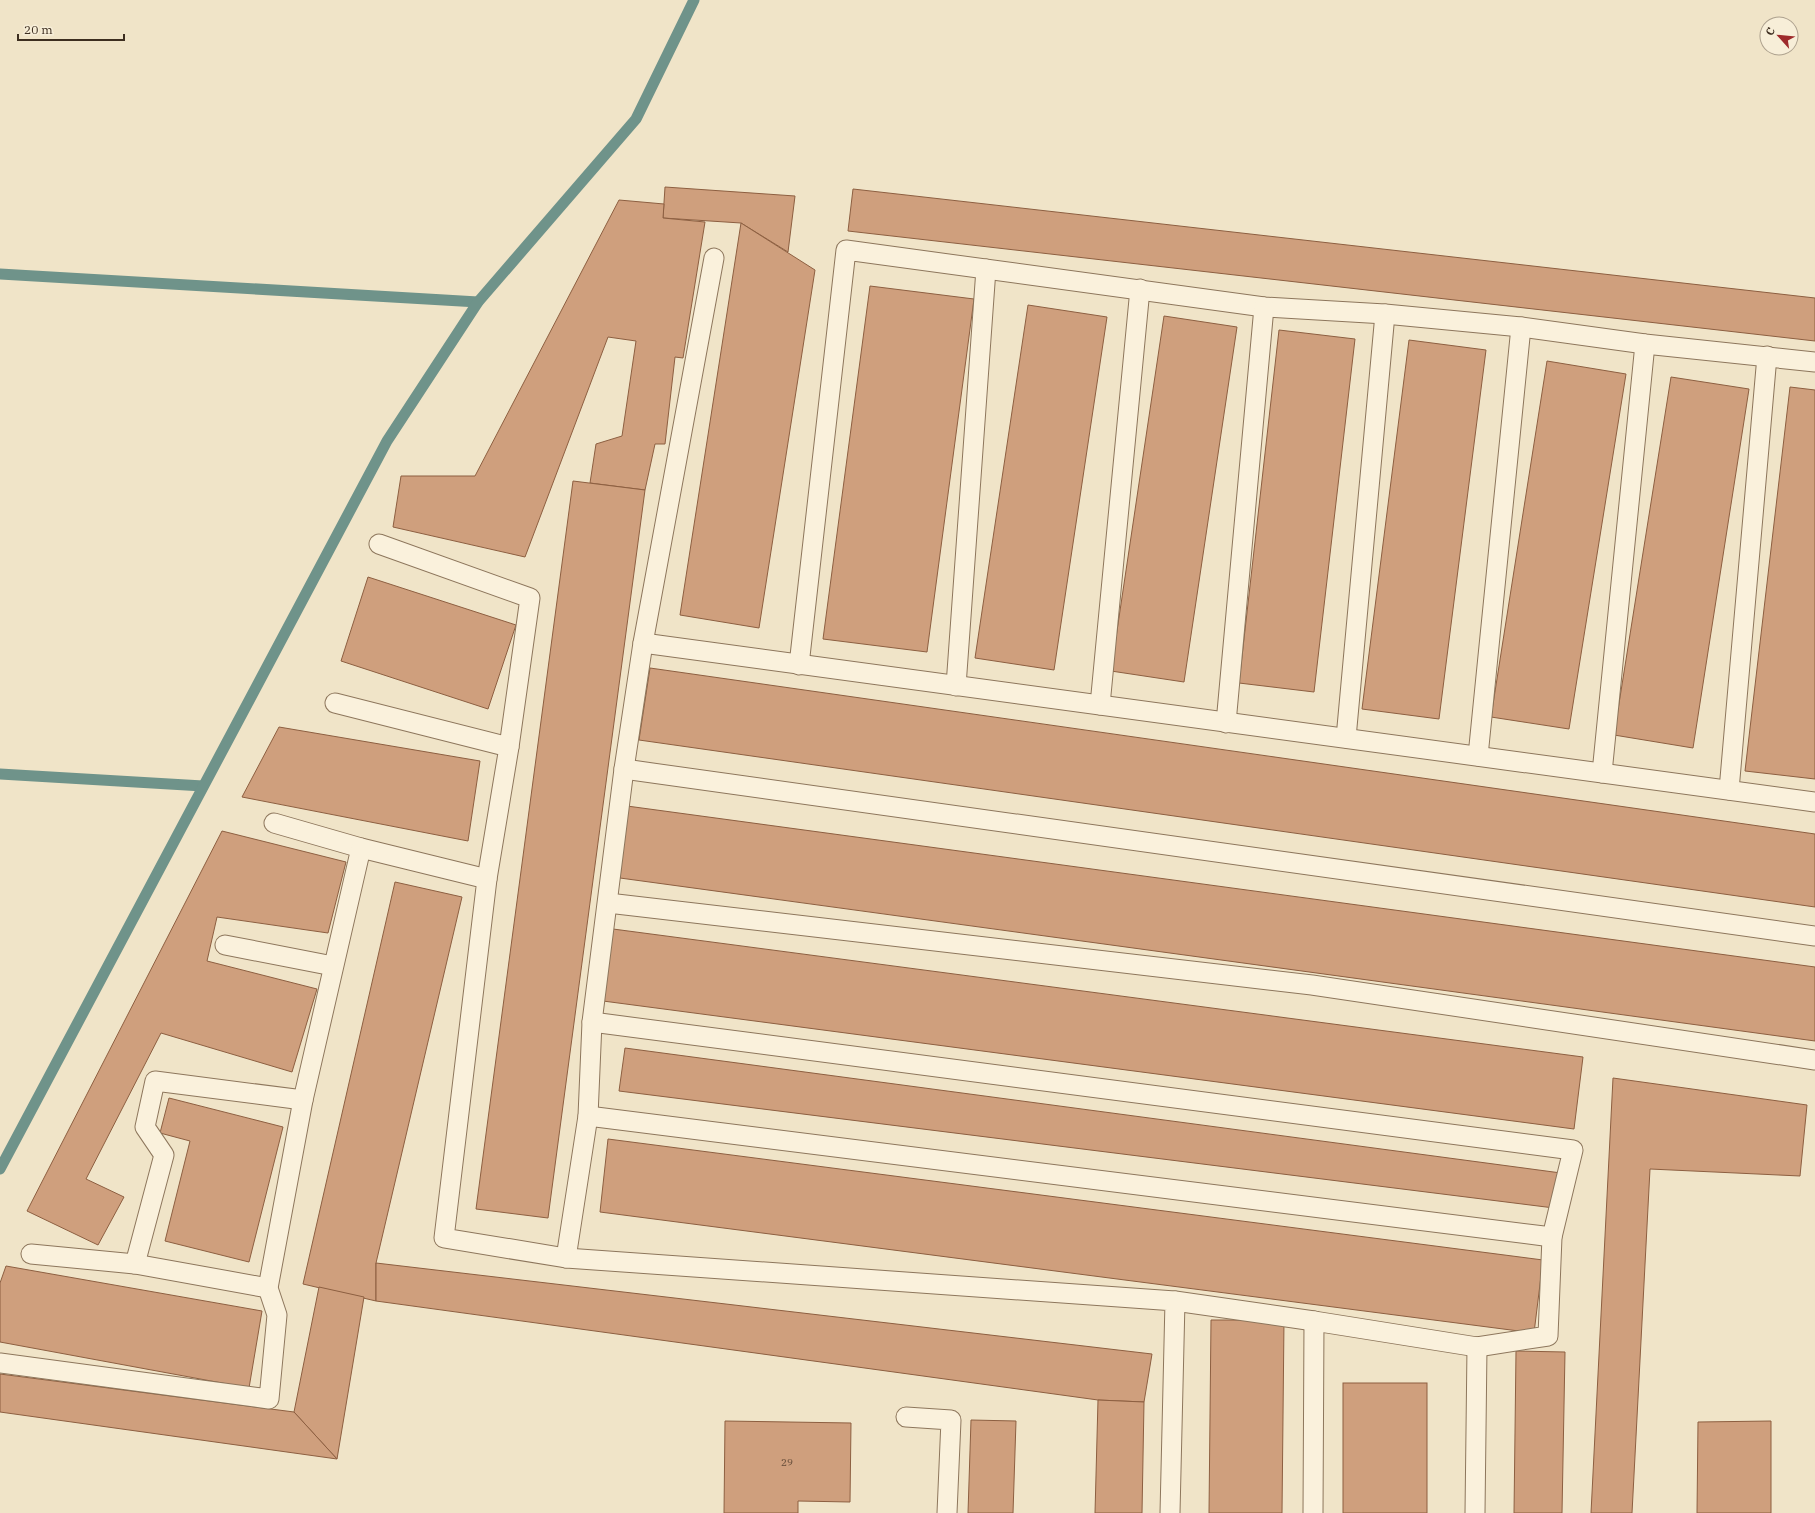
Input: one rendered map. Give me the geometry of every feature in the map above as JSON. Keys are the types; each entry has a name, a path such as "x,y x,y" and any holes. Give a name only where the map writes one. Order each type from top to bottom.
{"lane":[{"path":"799,665 846,250 1264,307 1385,314 1521,327 1645,344 1815,362"},
{"path":"566,1258 588,1116 592,1022 624,769 643,644 714,258"},
{"path":"956,686 986,269"},
{"path":"1100,705 1140,289"},
{"path":"1226,723 1264,307"},
{"path":"1346,738 1385,314"},
{"path":"1478,756 1521,327"},
{"path":"1602,773 1645,344"},
{"path":"1728,790 1766,356"},
{"path":"379,544 530,598 509,746 487,879 444,1238 566,1258 1175,1301 1477,1347 1548,1336 1552,1237 1573,1150 592,1022"},
{"path":"643,644 1815,802"},
{"path":"335,703 509,746"},
{"path":"624,769 1815,936"},
{"path":"274,823 361,848 487,879"},
{"path":"0,1363 269,1399 277,1315 268,1288 303,1100 361,848"},
{"path":"608,903 1312,985 1815,1060"},
{"path":"225,945 333,966"},
{"path":"135,1264 164,1155 145,1128 155,1081 303,1100"},
{"path":"588,1116 1552,1237"},
{"path":"31,1254 135,1264 268,1288"},
{"path":"1170,1513 1175,1301"},
{"path":"1313,1513 1314,1321"},
{"path":"1475,1513 1477,1347"},
{"path":"906,1417 951,1420 947,1513"}],"building":[{"path":"665,187 795,196 788,252 741,223 663,218"},
{"path":"853,189 1815,298 1815,341 848,231"},
{"path":"619,200 664,204 663,218 705,222 683,358 675,357 665,444 655,444 645,490 590,483 596,444 622,436 636,341 608,337 525,557 393,527 401,476 475,476"},
{"path":"741,223 815,270 759,628 680,615"},
{"path":"870,286 974,299 927,652 823,639"},
{"path":"1028,305 1107,317 1054,670 975,658"},
{"path":"1164,316 1237,327 1184,682 1111,671"},
{"path":"1279,330 1355,339 1314,692 1239,683"},
{"path":"1409,340 1486,350 1439,719 1362,709"},
{"path":"1547,361 1626,374 1569,729 1491,717"},
{"path":"1671,377 1749,389 1693,748 1614,735"},
{"path":"1790,387 1815,390 1815,779 1745,771"},
{"path":"573,481 645,490 548,1218 476,1209"},
{"path":"368,577 516,625 488,709 341,661"},
{"path":"650,668 1815,834 1815,907 639,740"},
{"path":"279,727 480,761 468,841 242,797"},
{"path":"627,806 1815,967 1815,1041 620,878"},
{"path":"222,831 346,862 328,933 217,917 207,961 317,989 292,1072 161,1033 86,1179 124,1197 98,1245 27,1211"},
{"path":"395,882 462,897 376,1263 376,1301 303,1284"},
{"path":"613,929 1583,1057 1574,1129 603,1001"},
{"path":"625,1048 1561,1173 1554,1208 619,1091"},
{"path":"1613,1078 1807,1105 1800,1176 1650,1169 1632,1513 1591,1513"},
{"path":"169,1098 283,1127 249,1262 165,1241 190,1141 160,1133"},
{"path":"608,1139 1543,1260 1534,1333 600,1212"},
{"path":"376,1263 1152,1354 1144,1402 1098,1400 376,1301"},
{"path":"6,1266 262,1311 249,1388 0,1342 0,1283"},
{"path":"319,1287 364,1297 337,1459 294,1412"},
{"path":"1211,1320 1284,1320 1282,1513 1209,1513"},
{"path":"1516,1351 1565,1352 1562,1513 1514,1513"},
{"path":"0,1374 294,1412 337,1459 0,1412"},
{"path":"1343,1383 1427,1383 1427,1513 1343,1513"},
{"path":"1098,1400 1144,1402 1142,1513 1095,1513"},
{"path":"971,1420 1016,1421 1013,1513 968,1513"},
{"path":"725,1421 851,1423 850,1502 798,1501 798,1513 724,1513"},
{"path":"1771,1421 1771,1513 1697,1513 1698,1422"}],"waterway":[{"path":"0,1169 387,441 478,302 636,119 694,0"},
{"path":"0,274 478,302"},
{"path":"0,774 203,786"}]}
